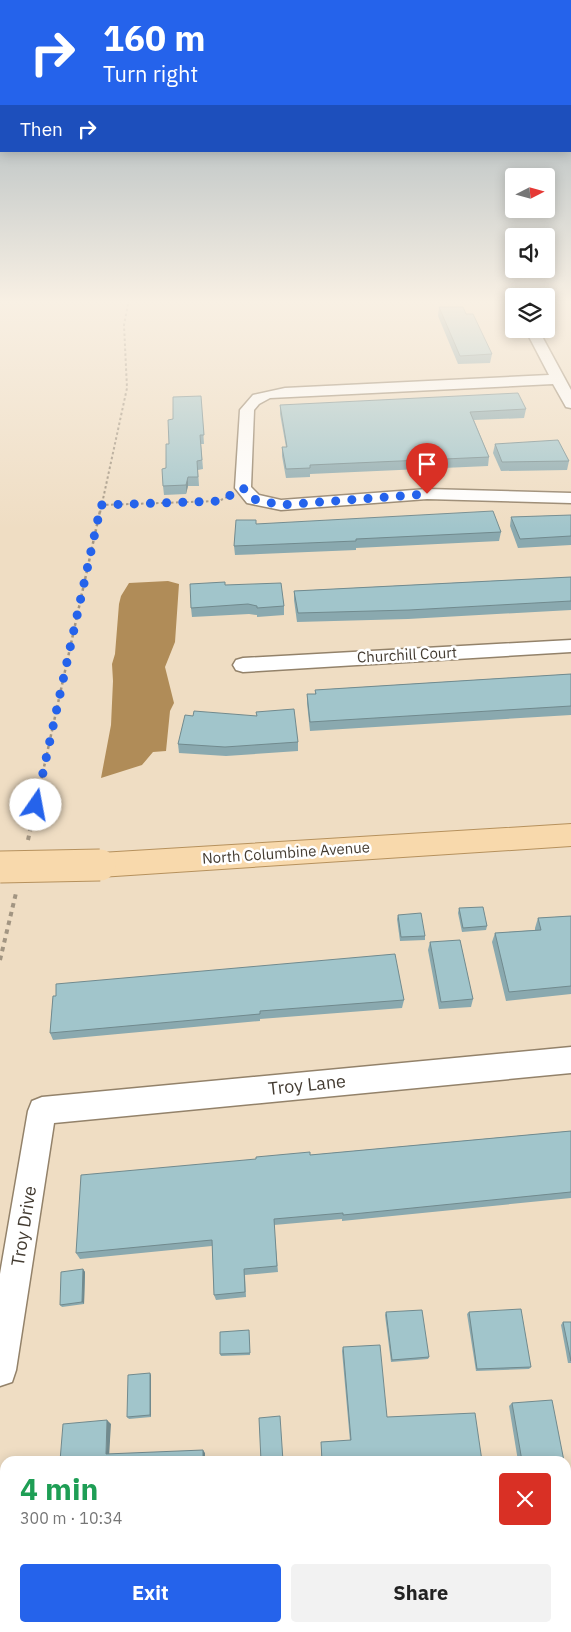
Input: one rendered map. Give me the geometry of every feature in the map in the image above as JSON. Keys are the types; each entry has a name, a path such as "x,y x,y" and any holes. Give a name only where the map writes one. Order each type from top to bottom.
{"main road":[{"name":"North Columbine Avenue","path":"9,877 100,865 571,835"}],"street":[{"path":"556,376 571,404"},
{"path":"558,380 285,392 264,395 253,401 247,410 243,488 253,499 281,505 427,494 571,498"},
{"name":"Churchill Court","path":"243,665 571,646"},
{"name":"Troy Lane","path":"42,1111 571,1060"},
{"name":"Troy Drive","path":"0,1370 42,1111"}],"path":[{"path":"28,842 127,388 126,376"},
{"path":"101,505 220,501 243,488"},
{"path":"0,960 9,877"}],"shaded area":[{"path":"168,581 179,584 175,642 165,667 174,703 170,711 166,751 153,752 142,765 101,778 111,725 112,664 115,654 121,596 129,583"}],"building":[{"path":"518,393 526,409 470,412 489,457 310,465 310,468 286,469 282,447 287,447 280,405"},
{"path":"201,396 204,435 200,435 202,460 197,461 198,477 188,477 186,485 163,486 162,469 166,468 166,444 169,444 168,420 173,419 173,397"},
{"path":"558,440 569,461 502,462 495,444"},
{"path":"493,511 501,532 234,546 236,520 256,520 256,524"},
{"path":"571,515 571,536 520,539 511,517"},
{"path":"571,577 571,601 409,610 298,613 294,591"},
{"path":"225,582 225,585 281,583 284,606 257,608 257,606 248,604 191,608 190,584"},
{"path":"571,674 571,706 310,722 307,694 316,694 315,690"},
{"path":"294,709 298,742 225,747 178,744 185,715 193,716 194,711 257,716 256,712"},
{"path":"483,907 487,926 463,928 459,908"},
{"path":"421,913 425,936 401,937 398,915"},
{"path":"571,916 571,986 509,992 495,933 541,930 538,918"},
{"path":"460,940 473,999 441,1002 430,942"},
{"path":"395,954 404,1000 260,1011 260,1014 50,1033 53,996 56,996 56,984"},
{"path":"571,1131 571,1192 343,1215 343,1213 274,1219 277,1266 244,1269 245,1292 214,1295 212,1240 76,1253 81,1175 256,1159 256,1157 310,1152 310,1155"},
{"path":"83,1269 82,1302 60,1305 61,1272"},
{"path":"521,1309 531,1367 477,1369 469,1312"},
{"path":"422,1310 429,1357 392,1360 386,1312"},
{"path":"563,1322 571,1322 571,1361"},
{"path":"249,1330 250,1353 220,1354 220,1332"},
{"path":"380,1345 387,1417 475,1413 481,1456 322,1456 321,1442 351,1440 343,1347"},
{"path":"150,1373 150,1415 127,1417 128,1375"},
{"path":"552,1400 563,1456 521,1456 512,1403"},
{"path":"280,1416 283,1456 261,1456 259,1418"},
{"path":"107,1420 106,1454 203,1450 203,1456 60,1456 63,1424"}],"route":[{"path":"36,805 101,505 220,501 243,488 246,494 253,499 262,503 281,505 427,494"}]}
